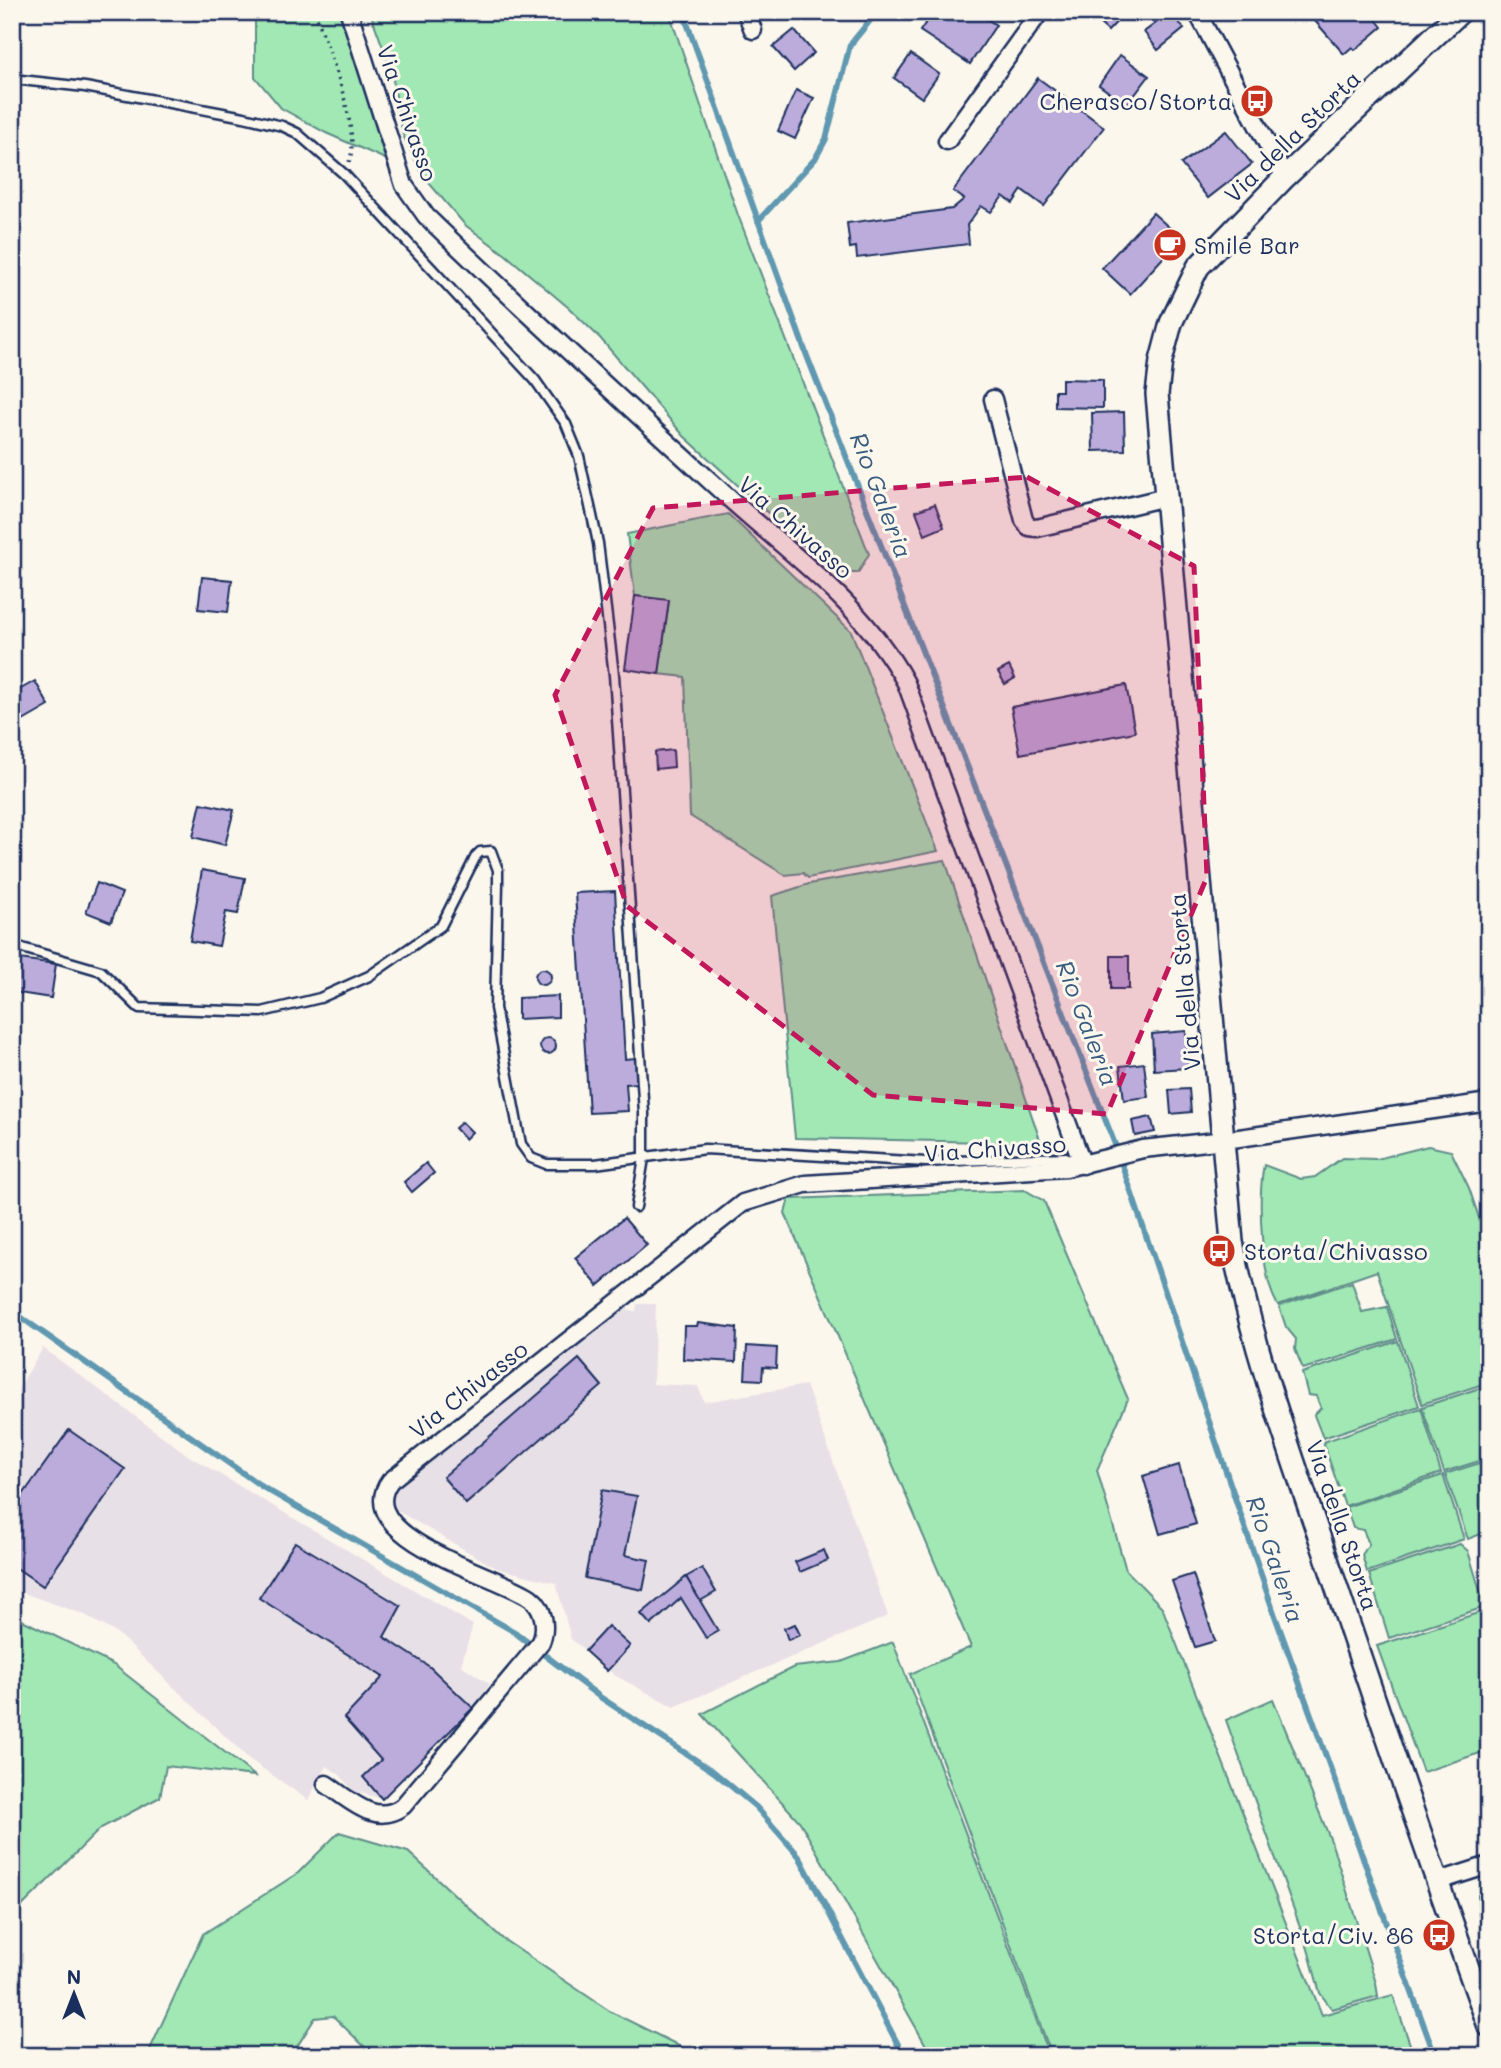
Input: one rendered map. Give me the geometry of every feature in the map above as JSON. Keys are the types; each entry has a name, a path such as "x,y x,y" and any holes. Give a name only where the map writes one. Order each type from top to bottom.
{"main road":[{"name":"Via della Storta","path":"1460,12 1285,177 1199,267 1171,323 1161,361 1157,394 1232,1242 1257,1350 1436,1882 1489,2026"}],"street":[{"name":"Via Chivasso","path":"349,12 404,185 426,216 723,493 842,596 881,641 894,661 906,683 1083,1165"},
{"path":"746,12 753,30"},
{"path":"947,141 1040,12"},
{"path":"1197,12 1285,177"},
{"path":"993,399 1024,520 1029,527 1037,528 1166,497"},
{"name":"Via Chivasso","path":"326,1784 376,1815 393,1813 403,1806 542,1639 542,1615 530,1598 428,1550 394,1524 383,1499 386,1486 395,1475 743,1203 776,1191 824,1182 1083,1165 1143,1149 1489,1102"},
{"path":"1436,1882 1489,1865"}],"lane":[{"path":"12,79 85,87 282,126 309,141 344,174 535,380 566,424 579,456 598,543 614,675 644,1158 636,1207"},
{"path":"12,944 101,971 139,1008 262,1012 320,998 369,976 441,926 476,856 480,852 491,851 498,870 495,1008 525,1152 537,1162 595,1164 705,1149 926,1161 1066,1157 1083,1165"}],"path":[{"path":"315,12 339,79 354,150 344,174"}],"highlighted area":[{"path":"1027,477 1194,566 1207,877 1107,1114 873,1095 627,906 555,695 653,508"}],"shaded area":[{"path":"619,1303 620,1309 636,1311 637,1304 656,1304 653,1384 698,1386 704,1402 806,1385 888,1616 674,1707 616,1676 571,1639 556,1583 496,1568 396,1510 390,1500 397,1486"},
{"path":"43,1348 189,1456 473,1625 461,1665 490,1684 473,1708 382,1799 353,1791 340,1775 327,1766 308,1800 249,1759 118,1634 83,1614 12,1589 12,1399"}],"green space":[{"path":"255,12 344,12 385,159 326,133 281,108 255,77"},
{"path":"370,12 669,12 738,215 869,554 858,573 844,573 803,545 684,436 600,338 569,308 506,255 465,225 423,176 403,135 391,69"},
{"path":"728,514 851,631 938,851 808,878 803,873 785,875 690,816 685,677 659,674 669,601 635,596 627,534"},
{"path":"945,860 1041,1143 795,1138 772,896 809,884"},
{"path":"1428,1146 1451,1151 1469,1188 1489,1248 1489,1382 1422,1404 1377,1271 1278,1305 1272,1293 1264,1258 1261,1196 1264,1165 1301,1179 1315,1177 1342,1158 1377,1159"},
{"path":"1025,1190 1044,1201 1128,1399 1097,1470 1126,1570 1162,1607 1322,2015 1393,1995 1414,2056 1052,2056 910,1674 971,1647 785,1213 789,1199"},
{"path":"1352,1282 1362,1312 1387,1307 1397,1339 1303,1369 1295,1349 1296,1339 1286,1327 1279,1306"},
{"path":"1398,1341 1419,1406 1323,1438 1314,1415 1321,1408 1316,1396 1308,1395 1302,1373"},
{"path":"1489,1385 1489,1458 1444,1472 1422,1407"},
{"path":"1421,1408 1441,1473 1345,1506 1323,1442"},
{"path":"1489,1460 1489,1531 1468,1539 1445,1474"},
{"path":"1443,1475 1464,1539 1367,1572 1362,1555 1369,1544 1363,1530 1353,1528 1346,1507"},
{"path":"1460,1544 1468,1551 1485,1607 1389,1638 1369,1574"},
{"path":"1487,1610 1489,1750 1423,1772 1377,1646"},
{"path":"12,1615 114,1665 255,1776 166,1766 160,1797 101,1828 12,1916"},
{"path":"893,1642 1050,2056 932,2056 800,1822 702,1714 794,1667 841,1662"},
{"path":"1273,1699 1331,1841 1376,1983 1378,1996 1332,2009 1320,1993 1308,1949 1226,1720"},
{"path":"339,1832 408,1852 503,1939 611,2012 700,2056 374,2056 333,2016 315,2018 298,2045 301,2056 147,2056 203,1934 298,1873"},
{"path":"1489,1890 1489,1940 1479,1915 1478,1895"}],"building":[{"path":"933,12 977,12 996,25 970,64 920,31"},
{"path":"1087,12 1126,12 1108,31"},
{"path":"1153,12 1171,12 1184,29 1158,50 1144,32 1156,23 1150,15"},
{"path":"1307,12 1370,12 1382,27 1355,50 1352,47 1344,54"},
{"path":"794,30 814,53 794,71 773,47"},
{"path":"911,54 939,74 922,98 894,78"},
{"path":"1120,55 1149,76 1127,105 1099,85"},
{"path":"1038,78 1104,127 1044,206 1022,190 1013,203 1003,196 991,212 981,206 967,225 969,244 857,258 856,247 850,248 847,223 952,209 964,199 953,191"},
{"path":"796,90 814,98 795,139 778,131"},
{"path":"1226,131 1252,164 1208,198 1181,164"},
{"path":"1153,213 1181,238 1130,294 1102,268"},
{"path":"1062,379 1103,380 1103,408 1055,407 1055,391 1062,391"},
{"path":"1124,412 1125,450 1093,451 1092,413"},
{"path":"935,504 944,527 925,535 916,511"},
{"path":"202,577 232,580 228,612 198,609"},
{"path":"635,596 669,600 659,674 625,669"},
{"path":"1009,666 1015,678 1005,684 998,672"},
{"path":"35,681 49,706 23,721 12,702 12,694"},
{"path":"1126,685 1135,732 1020,754 1011,707"},
{"path":"673,750 674,767 656,769 655,752"},
{"path":"201,803 234,810 225,845 193,837"},
{"path":"202,870 245,878 238,914 226,912 219,946 190,941"},
{"path":"97,883 122,893 111,922 86,912"},
{"path":"615,891 625,1059 635,1058 637,1083 626,1084 628,1111 589,1113 575,893"},
{"path":"1111,956 1129,956 1129,989 1111,989"},
{"path":"12,958 56,964 51,998 12,992"},
{"path":"543,969 549,971 549,983 543,985 537,983 535,977 537,971"},
{"path":"558,996 558,1017 518,1019 518,998"},
{"path":"1186,1031 1188,1068 1154,1070 1152,1034"},
{"path":"548,1038 554,1040 554,1052 548,1054 542,1052 540,1046 542,1040"},
{"path":"1144,1063 1148,1097 1124,1100 1120,1066"},
{"path":"1189,1089 1191,1112 1171,1114 1169,1090"},
{"path":"1151,1117 1155,1132 1135,1136 1132,1121"},
{"path":"462,1122 472,1132 465,1139 455,1128"},
{"path":"426,1163 434,1173 412,1192 404,1182"},
{"path":"624,1218 647,1245 598,1286 575,1258"},
{"path":"698,1323 737,1328 736,1362 683,1359 684,1326 697,1326"},
{"path":"747,1346 777,1348 776,1368 763,1367 762,1380 745,1379"},
{"path":"579,1359 602,1386 466,1504 443,1477"},
{"path":"69,1430 125,1469 43,1586 12,1565 12,1510"},
{"path":"1179,1465 1196,1524 1160,1534 1143,1476"},
{"path":"602,1490 637,1496 625,1555 649,1560 643,1590 585,1578"},
{"path":"295,1542 401,1606 384,1637 430,1667 473,1708 382,1799 363,1777 381,1760 344,1718 383,1677 259,1598"},
{"path":"824,1550 828,1560 800,1572 795,1562"},
{"path":"702,1568 716,1592 700,1601 686,1577"},
{"path":"1193,1574 1215,1641 1195,1647 1172,1581"},
{"path":"686,1577 718,1631 706,1638 681,1598 651,1625 641,1614"},
{"path":"795,1624 800,1635 788,1640 784,1628"},
{"path":"608,1626 630,1646 607,1671 585,1651"}],"waterway":[{"name":"Rio Galeria","path":"683,12 807,356 1116,1147 1274,1613 1435,2056"},
{"path":"758,221 815,159 826,139 850,45 877,12"},
{"path":"12,1311 264,1488 513,1631 600,1697 714,1772 756,1807 799,1856 904,2056"}],"place":[{"name":"Cherasco/Storta","path":"1257,101"},
{"name":"Smile Bar","path":"1170,245"},
{"name":"Storta/Chivasso","path":"1219,1251"},
{"name":"Storta/Civ. 86","path":"1439,1935"}]}
